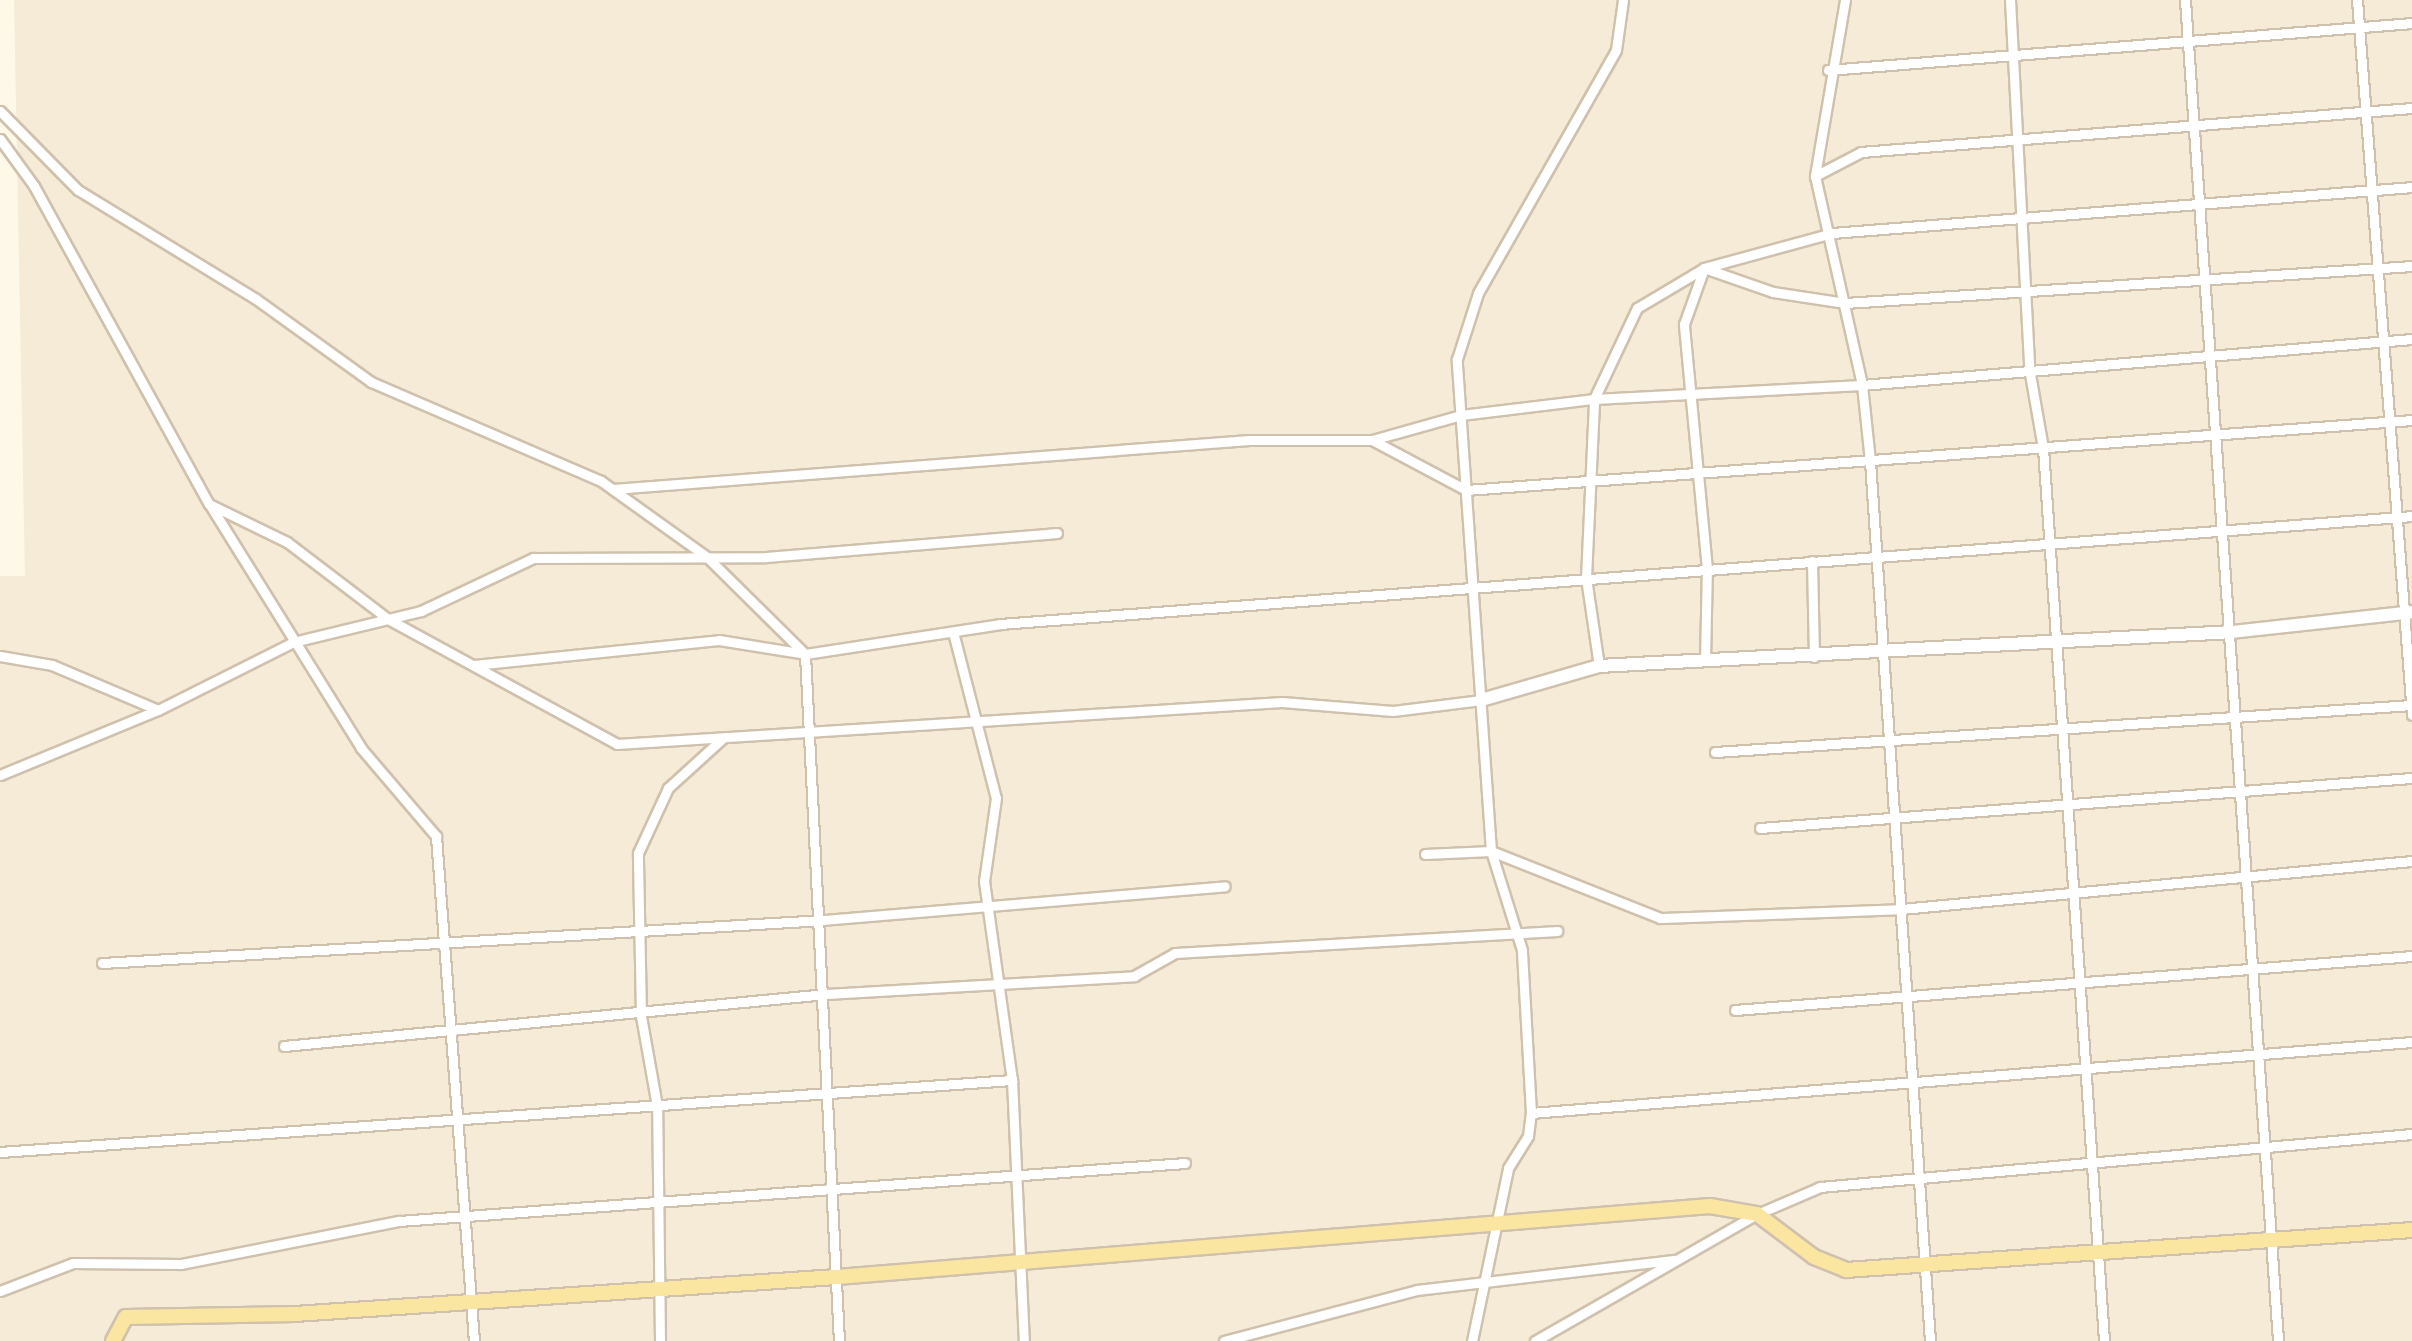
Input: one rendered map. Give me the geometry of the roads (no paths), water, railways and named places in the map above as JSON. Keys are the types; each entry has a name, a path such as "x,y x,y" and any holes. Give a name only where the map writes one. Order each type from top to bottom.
{"main road":[{"path":"113,1341 126,1317 470,1302 656,1290 1710,1206 1757,1214 1830,1266 1924,1267 2412,1230"}],"street":[{"path":"1472,1341 1500,1224 1508,1168 1528,1136 1531,1113 1516,933 1491,851 1457,359 1478,293 1616,50 1623,0"},
{"path":"1845,0 1828,70 1815,176 1832,233 1862,385 1870,461 1879,556 1930,1341"},
{"path":"2010,0 2030,294 2029,368 2043,448 2104,1341"},
{"path":"2185,0 2190,41 2197,204 2206,280 2207,355 2220,434 2259,1058 2267,1241 2278,1341"},
{"path":"2357,0 2375,190 2376,268 2408,612 2412,715"},
{"path":"1828,70 2412,23"},
{"path":"1815,176 1861,152 2412,108"},
{"path":"0,111 78,190 256,299 371,382 613,489 707,557 805,654 823,920 839,1341"},
{"path":"0,139 34,186 209,504 293,642 361,748 436,836 456,1032 462,1217 474,1341"},
{"path":"1599,666 1586,578 1594,399 1637,308 1704,268 1832,233 2412,187"},
{"path":"1704,268 1773,292 1845,303 2030,294 2412,266"},
{"path":"1704,268 1684,324 1707,569 1705,661"},
{"path":"613,489 1249,440 1372,440 1461,415 1594,399 1690,397 1862,385 2029,368 2412,339"},
{"path":"1372,440 1466,490 2412,420"},
{"path":"209,504 287,542 388,619 617,744 1282,702 1393,711 1481,700 1599,666 1885,654 2232,632 2408,612"},
{"path":"474,665 719,640 805,654 953,632 1473,586 2412,516"},
{"path":"0,775 158,710 293,642 388,619 533,558 707,557 1057,533"},
{"path":"1812,561 1814,657"},
{"path":"953,632 980,721 996,798 985,852 987,903 1012,1080 1014,1178 1024,1341"},
{"path":"0,656 52,665 158,710"},
{"path":"1715,752 1891,743 2412,705"},
{"path":"660,1341 653,1205 657,1106 641,1016 636,929 638,853 668,788 723,738"},
{"path":"1760,828 2068,808 2242,788 2412,778"},
{"path":"1425,854 1491,851 1660,918 1901,909 2074,890 2412,861"},
{"path":"102,963 823,920 987,903 1225,886"},
{"path":"284,1046 641,1016 826,994 1000,989 1134,976 1175,953 1557,931"},
{"path":"1735,1010 1906,992 2412,956"},
{"path":"1531,1113 1912,1083 2087,1073 2412,1042"},
{"path":"0,1152 1012,1080"},
{"path":"1535,1341 1757,1214 1820,1187 2412,1134"},
{"path":"0,1291 73,1263 181,1264 399,1221 835,1194 1185,1163"},
{"path":"1224,1341 1486,1279 1676,1260"}]}
